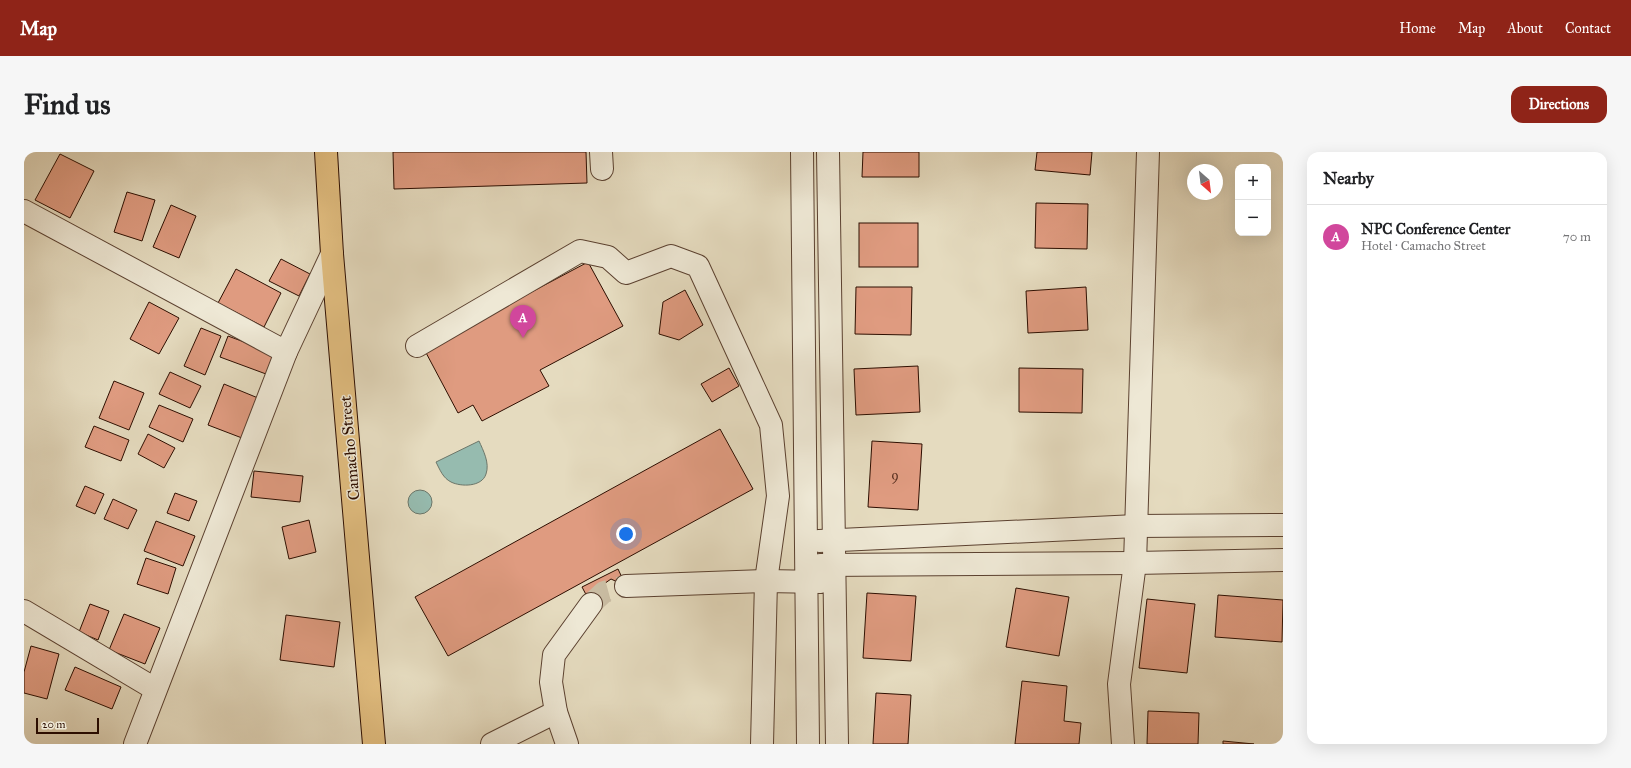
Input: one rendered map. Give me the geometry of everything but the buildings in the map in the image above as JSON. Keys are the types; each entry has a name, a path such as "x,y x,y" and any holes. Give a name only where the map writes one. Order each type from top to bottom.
{"main road":[{"name":"Camacho Street","path":"326,152 332,254 374,744"}],"street":[{"path":"802,152 808,744"},
{"path":"828,152 837,744"},
{"path":"1122,744 1119,684 1135,563 1148,152"},
{"path":"24,211 286,352"},
{"path":"417,346 580,251 608,257 626,273 671,256 698,266 771,425 778,496 766,581 762,744"},
{"path":"135,744 286,352 332,254"},
{"path":"806,541 1136,526 1283,526"},
{"path":"626,586 766,581 807,573 1283,560"},
{"path":"567,744 556,712 551,682 554,655 591,604"},
{"path":"24,611 156,689"},
{"path":"492,744 556,712"}],"water":[{"path":"479,441 486,457 487,470 484,478 476,484 471,485 455,484 448,480 442,474 436,462"},
{"path":"420,490 425,491 431,497 431,507 425,513 420,514 415,513 409,507 408,502 409,497 415,491"}],"tunnel":[{"path":"591,604 604,592 626,586"}],"place":[{"name":"NPC Conference Center","path":"523,338"}]}
